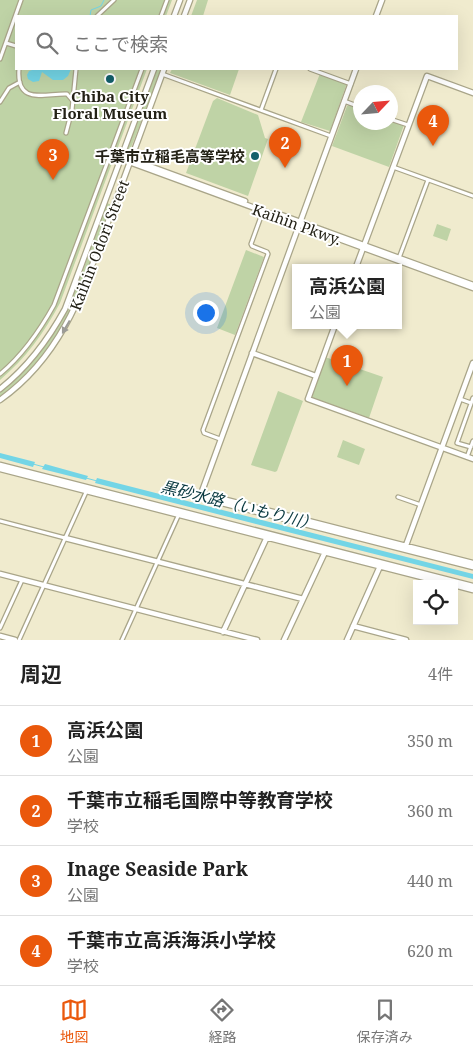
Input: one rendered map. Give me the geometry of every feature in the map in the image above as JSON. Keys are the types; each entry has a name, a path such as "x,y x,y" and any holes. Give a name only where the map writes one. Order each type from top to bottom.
{"street":[{"path":"16,15 21,0"},
{"path":"98,15 114,0"},
{"path":"161,15 167,0"},
{"path":"174,15 180,0"},
{"path":"184,15 190,0"},
{"path":"376,15 382,0"},
{"path":"0,59 15,17"},
{"path":"6,43 15,46"},
{"path":"19,70 20,82 26,92 34,96 67,94 74,88"},
{"path":"66,132 73,101 76,70"},
{"path":"112,150 142,70"},
{"name":"Kaihin Odori Street","path":"0,389 30,362 54,328 72,294 154,70"},
{"path":"261,110 276,70"},
{"path":"313,70 350,84"},
{"path":"356,70 201,494 205,497 207,495 473,567"},
{"path":"163,71 331,136"},
{"name":"Kaihin Odori Street","path":"0,400 36,369 50,352 65,328 82,293 163,71"},
{"path":"357,264 427,76 473,93"},
{"path":"0,102 9,88 20,82"},
{"path":"67,94 73,101"},
{"path":"344,101 353,104"},
{"path":"398,122 408,125"},
{"path":"0,374 29,344 42,327 54,305 109,158"},
{"name":"Kaihin Pkwy.","path":"121,158 400,258 473,287"},
{"name":"Kaihin Pkwy.","path":"130,161 299,223"},
{"path":"393,167 473,196"},
{"path":"400,258 428,180"},
{"path":"106,200 115,203"},
{"path":"220,439 204,433 203,430 268,254 251,244 263,211"},
{"name":"Kaihin Pkwy.","path":"364,246 473,287"},
{"path":"334,329 308,398 473,459"},
{"path":"252,353 316,376"},
{"path":"405,548 473,363"},
{"path":"471,447 457,443 473,398"},
{"path":"460,399 471,403"},
{"path":"467,457 473,441"},
{"path":"0,465 180,513 473,586"},
{"path":"0,469 87,489"},
{"path":"0,636 17,640 44,586 87,489"},
{"path":"398,497 421,505"},
{"path":"122,640 180,513"},
{"path":"0,521 303,599"},
{"path":"223,632 267,535"},
{"path":"405,548 473,563"},
{"path":"284,640 326,550"},
{"path":"381,564 435,580"},
{"path":"347,640 381,564"},
{"path":"0,574 257,640"},
{"path":"0,628 22,580"},
{"path":"458,586 473,590"},
{"path":"354,626 406,640"}],"green space":[{"path":"0,0 172,0 166,15 15,15 15,70 147,70 60,303 48,325 34,344 0,380"},
{"path":"197,0 208,0 203,15 191,15"},
{"path":"156,70 162,70 130,150 127,149"},
{"path":"172,70 239,70 230,95 170,73"},
{"path":"321,71 347,83 330,131 301,122"},
{"path":"217,98 258,115 265,138 268,139 248,196 186,173 213,101"},
{"path":"347,106 353,106 353,130 398,130 398,123 404,125 389,167 332,146"},
{"path":"107,203 112,205 82,286 60,333 33,368 0,398 0,391 41,350 68,306"},
{"path":"437,224 451,229 447,241 433,236"},
{"path":"246,250 264,257 235,335 217,328"},
{"path":"325,357 383,377 369,418 313,398 311,395"},
{"path":"278,391 303,401 275,472 251,465"},
{"path":"343,440 365,449 359,465 337,457"}],"water":[{"path":"71,70 68,76 63,80 53,80 42,72 39,81 33,82 28,79 29,71"},
{"path":"0,453 35,462 33,467 0,458"},
{"path":"45,464 88,476 86,480 42,469"},
{"path":"97,478 473,574 473,579 95,483"}],"waterway":[{"path":"90,15 91,10 101,6 104,0"},
{"name":"黒砂水路（いもり川）","path":"33,464 44,467"},
{"name":"黒砂水路（いもり川）","path":"86,478 97,481"}],"place":[{"name":"Chiba City Floral Museum","path":"110,79"},
{"name":"千葉市立高浜海浜小学校","path":"433,146"},
{"name":"千葉市立稲毛高等学校","path":"255,156"},
{"name":"千葉市立稲毛国際中等教育学校","path":"285,168"},
{"name":"Inage Seaside Park","path":"53,180"},
{"name":"高浜公園","path":"347,386"}]}
